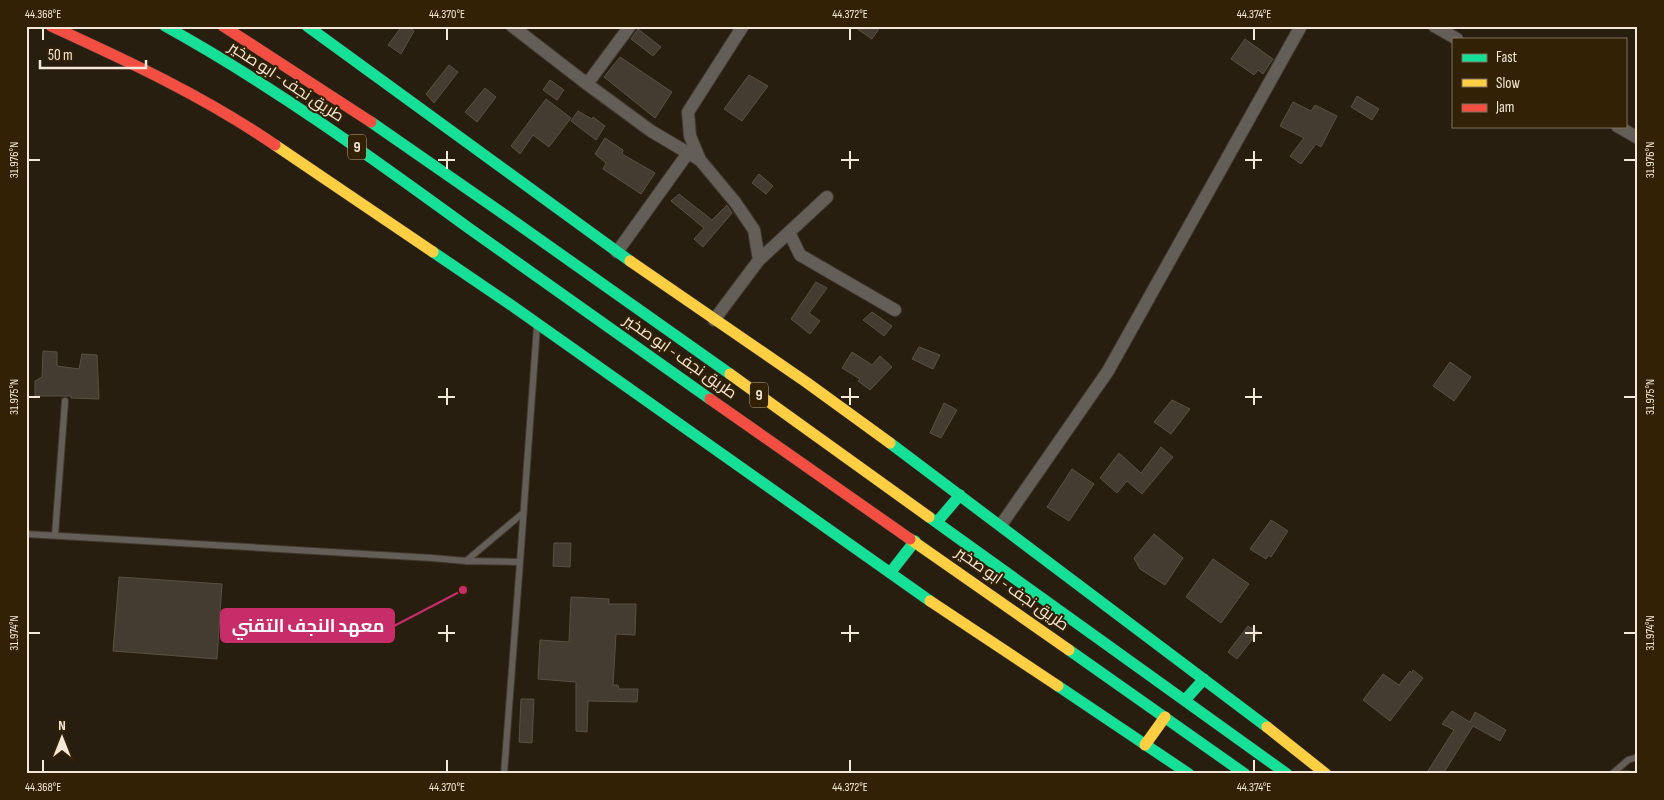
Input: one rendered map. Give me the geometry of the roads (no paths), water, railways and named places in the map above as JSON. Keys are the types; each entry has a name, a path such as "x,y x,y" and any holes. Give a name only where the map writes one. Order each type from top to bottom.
{"main road":[{"path":"51,26 120,57 191,94 256,132 537,323 890,574 1189,774"},
{"name":"طريق نجف - ابو صخير","path":"165,26 242,71 354,145 548,284 1245,774"},
{"name":"طريق نجف - ابو صخير","path":"223,26 415,151 937,522 1287,774"},
{"path":"310,27 617,252 806,382 1001,525 1326,774"},
{"path":"242,71 252,73 261,66 263,59 260,49"},
{"path":"276,94 275,85 278,78 287,72 296,72"},
{"path":"937,522 960,495"},
{"path":"890,574 915,541"},
{"path":"1185,700 1204,680"},
{"path":"1145,745 1165,717"}],"street":[{"path":"512,26 650,131 700,160"},
{"path":"587,84 630,26"},
{"path":"744,26 688,112 690,136 700,160 735,202 754,230 759,260"},
{"path":"1001,525 1108,371 1301,26"},
{"path":"1434,26 1455,38"},
{"path":"1620,128 1638,138"},
{"path":"617,252 688,153"},
{"path":"714,320 759,260 827,197"},
{"path":"789,232 800,255 895,310"}],"lane":[{"path":"504,774 537,323"},
{"path":"55,535 65,401"},
{"path":"466,561 523,513"},
{"path":"26,534 466,561 520,562"},
{"path":"1612,774 1628,760 1638,757"},
{"path":"1618,774 1626,774"}],"place":[{"name":"معهد النجف التقني","path":"463,590"}]}
